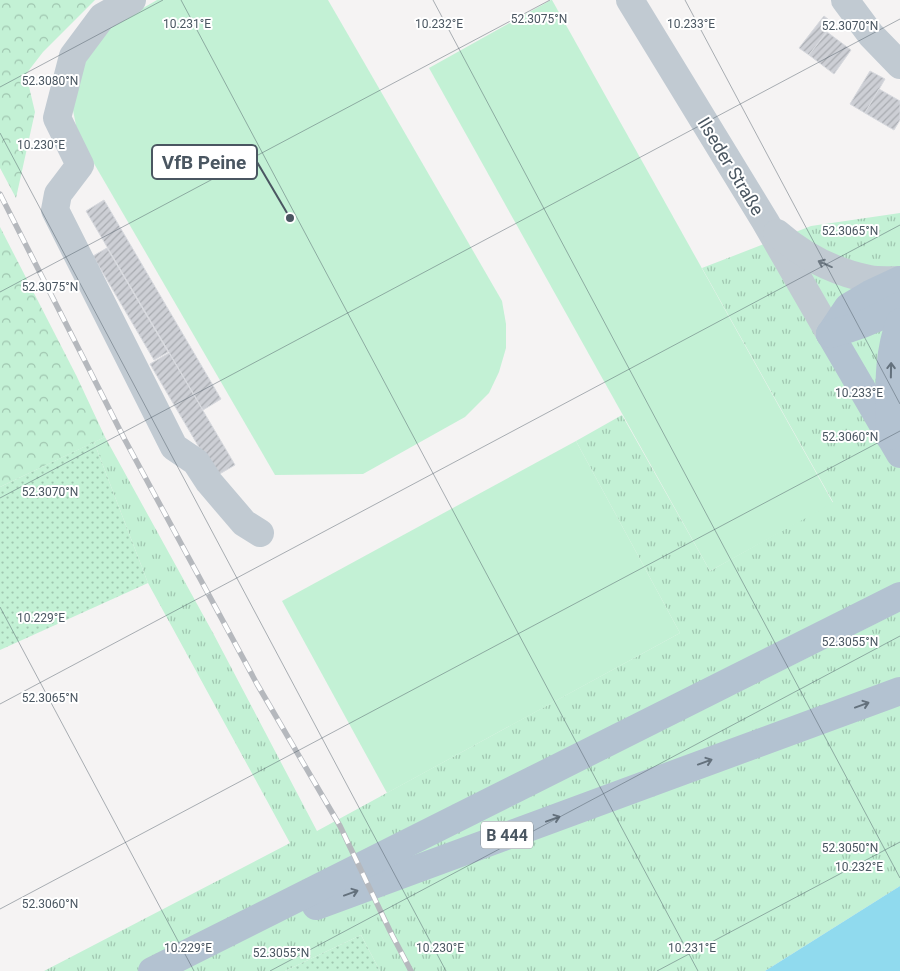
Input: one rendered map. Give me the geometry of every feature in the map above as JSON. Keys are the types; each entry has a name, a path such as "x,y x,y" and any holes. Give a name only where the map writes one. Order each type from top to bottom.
{"main road":[{"path":"830,334 848,307 900,280"},
{"path":"830,334 858,327 900,306"},
{"path":"895,445 891,358 900,322"},
{"path":"830,334 895,445"},
{"path":"152,971 900,596"},
{"name":"B 444","path":"190,952 900,691"}],"street":[{"path":"132,0 102,17 73,56 57,118 80,165 58,194 56,210 174,447 196,462 209,482 244,523 260,533"},
{"name":"Ilseder Straße","path":"630,0 765,222 830,334"},
{"path":"845,0 871,35 900,65"},
{"path":"765,222 788,242 813,259 834,268 871,279 900,280"}],"green space":[{"path":"0,0 95,0 43,52 26,74 35,112 16,198 0,168"},
{"path":"157,0 328,0 502,301 506,324 506,348 499,372 489,393 465,417 363,474 275,475 78,136 73,110 84,64 112,26"},
{"path":"551,0 833,503 710,571 429,68"},
{"path":"900,213 900,886 765,971 380,971 361,935 285,971 44,971 290,843 148,583 94,442 105,437 213,633 317,831 680,633 576,441 622,415 710,571 833,502 702,268 811,226"},
{"path":"0,227 77,377 105,437 0,487"},
{"path":"576,441 680,633 387,793 282,601"},
{"path":"94,442 148,583 0,650 0,487"},
{"path":"361,935 380,971 285,971"}],"water":[{"path":"900,886 900,971 765,971"}],"building":[{"path":"824,16 833,23 809,55 799,48"},
{"path":"827,32 851,50 834,74 809,55"},
{"path":"870,71 885,79 865,113 850,104"},
{"path":"879,89 900,101 900,120 894,130 865,113"},
{"path":"104,200 221,399 203,410 86,211"},
{"path":"107,248 168,352 154,360 93,256"},
{"path":"169,353 235,465 216,476 150,364"}],"railway":[{"path":"0,194 125,440 257,684 340,826 411,971"}],"place":[{"name":"VfB Peine","path":"290,218"}]}
